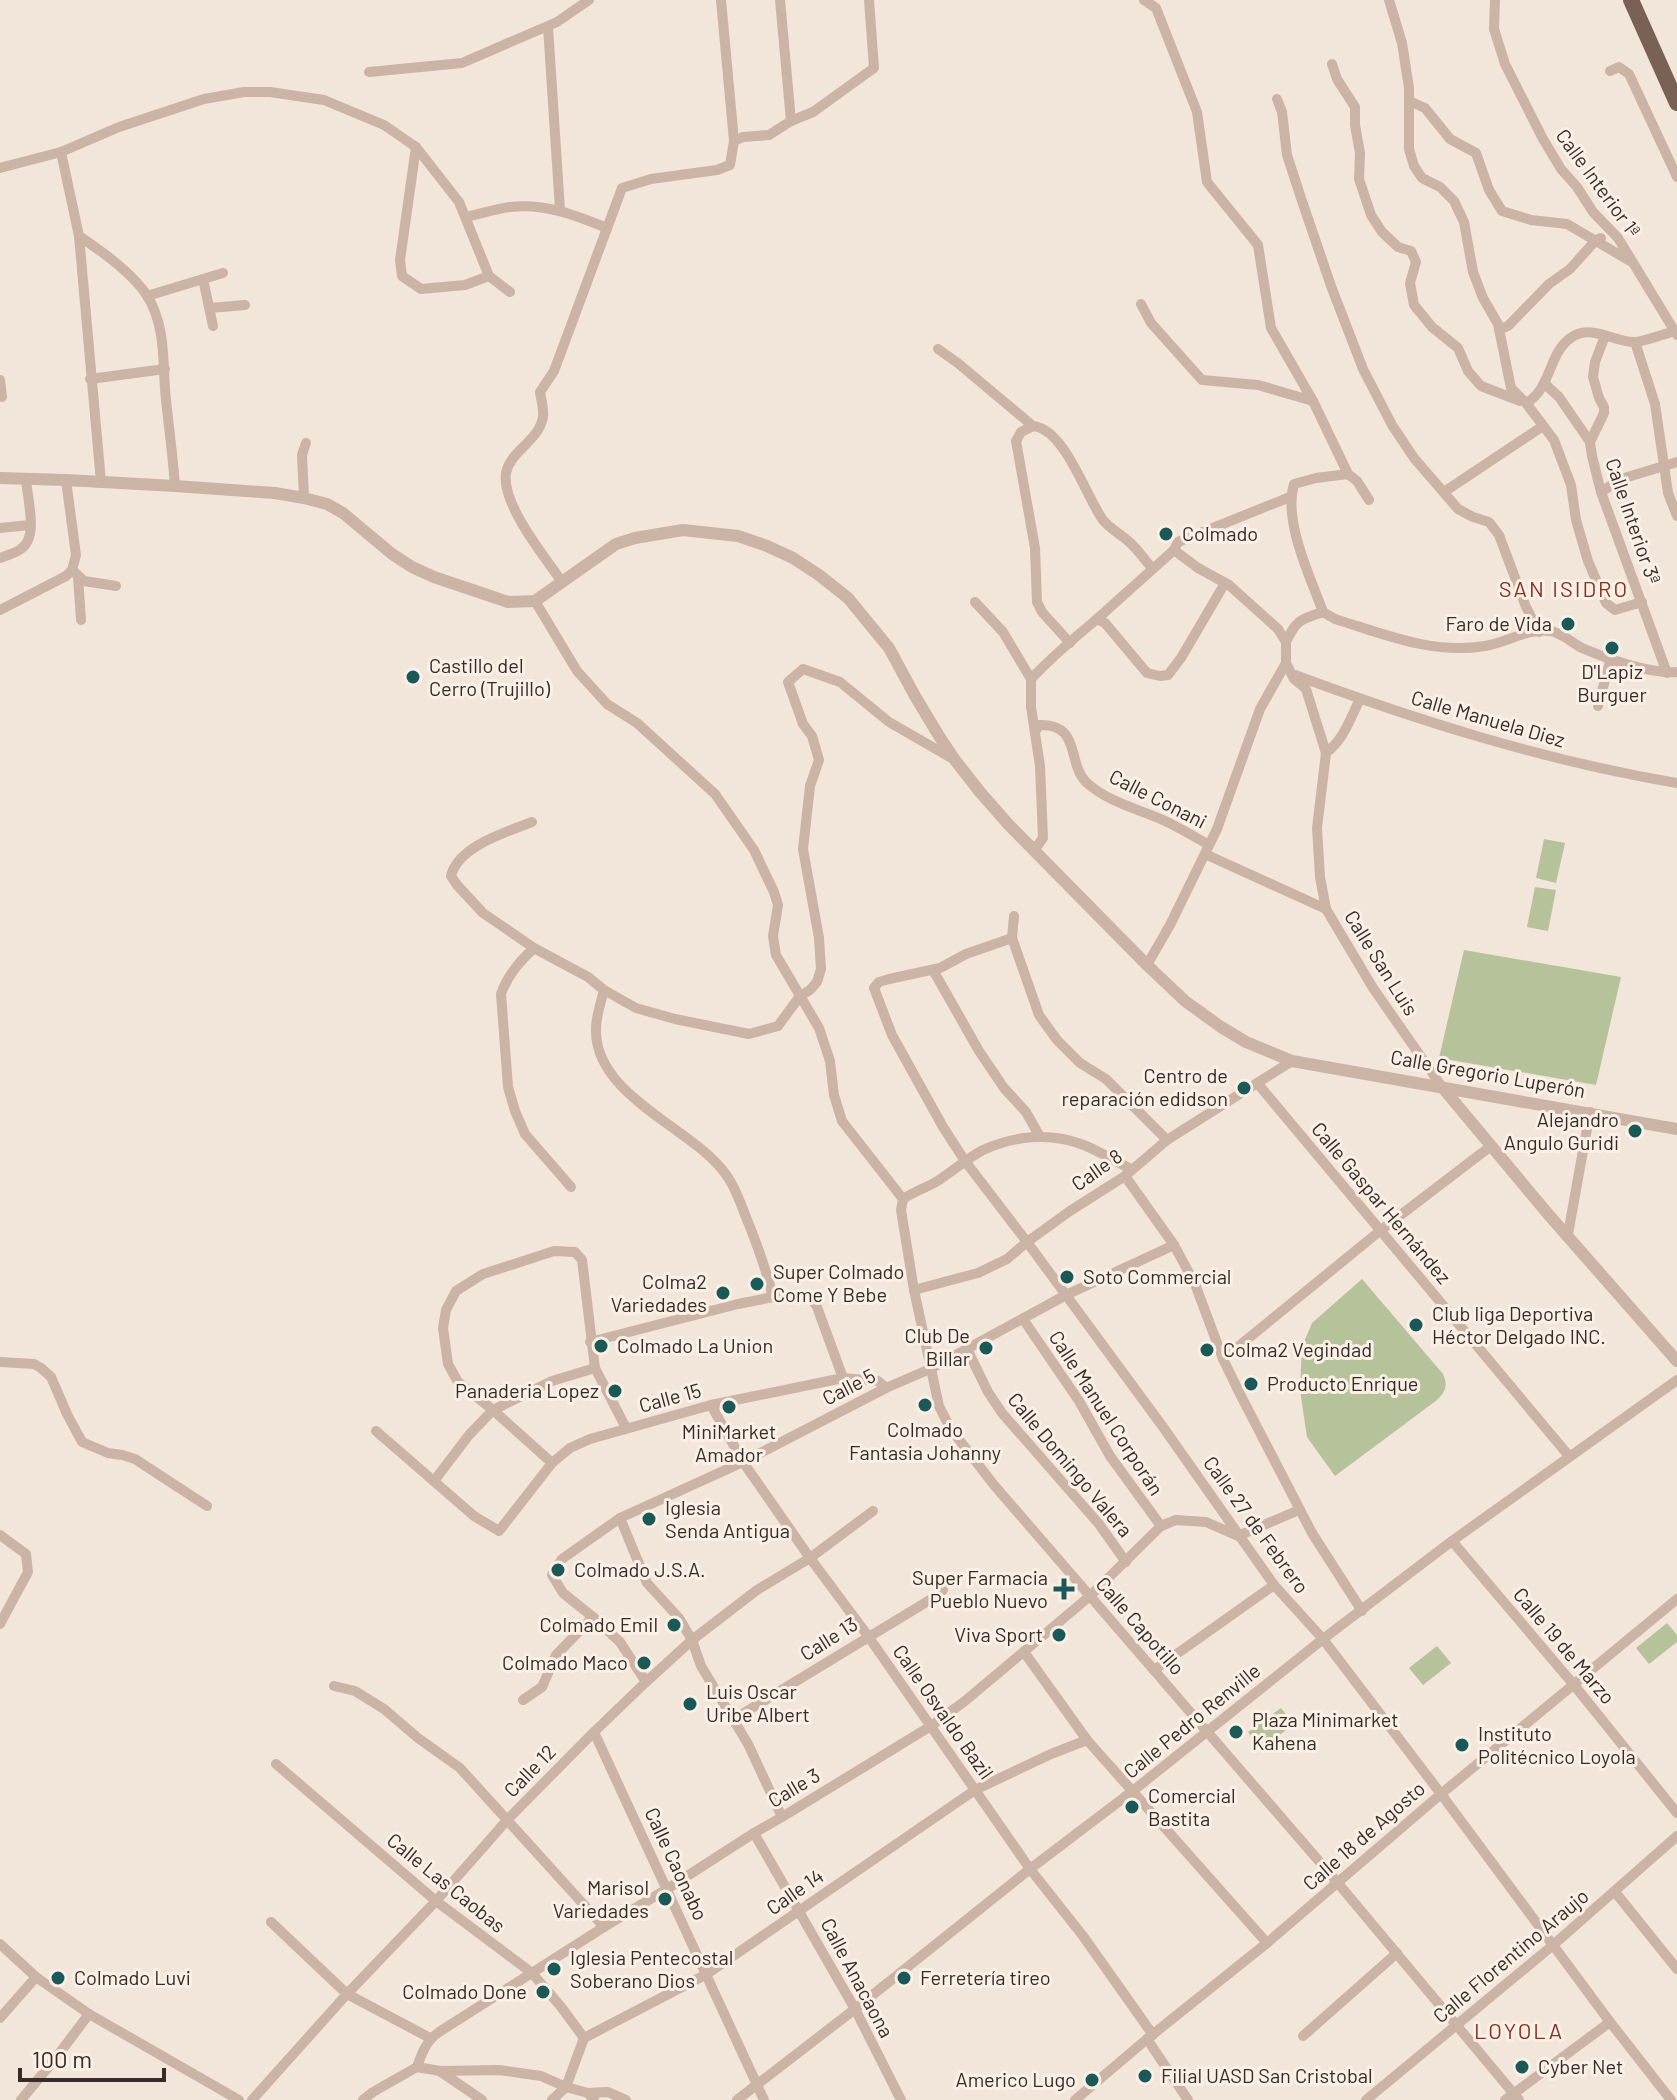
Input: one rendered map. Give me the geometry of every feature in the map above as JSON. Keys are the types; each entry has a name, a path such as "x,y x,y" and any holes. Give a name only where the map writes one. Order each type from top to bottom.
{"main road":[{"path":"1631,0 1677,103"}],"street":[{"path":"369,72 462,63 548,27 589,0"},
{"path":"562,582 509,501 506,473 516,455 533,438 543,416 540,392 554,371 622,188 651,179 717,170 730,165 734,141 721,0"},
{"path":"780,0 791,121"},
{"path":"734,141 743,137 769,135 813,112 874,68 869,0"},
{"path":"1144,0 1156,8 1197,112 1207,182 1258,245 1271,328 1313,401 1348,474 1357,481 1369,500"},
{"path":"1389,0 1402,43 1409,88 1409,149 1414,166 1422,178 1440,187 1454,201 1464,222 1473,272 1498,324 1511,388 1554,440 1571,485 1576,520 1588,561 1606,603 1615,610 1642,602"},
{"name":"Calle Interior 1ª","path":"1495,0 1494,29 1505,64 1532,119 1561,169 1600,221 1618,238 1676,332"},
{"path":"548,27 560,210"},
{"path":"1332,64 1337,79 1355,107 1360,153 1359,179 1371,215 1382,232 1398,247 1411,251 1416,262 1410,283 1414,305 1432,327 1458,348 1468,371 1481,386 1526,403"},
{"path":"1610,71 1619,67 1629,74 1677,177"},
{"path":"0,168 61,152 119,127 204,99 244,92 270,92 324,100 384,125 416,147 459,202 489,276 510,292"},
{"path":"1277,99 1282,112 1287,155 1298,190 1363,369 1392,425 1414,458 1458,509 1489,522 1499,535 1526,607 1539,632"},
{"path":"1409,101 1425,108 1450,139 1476,153 1489,190 1502,211 1531,220 1567,224 1631,262"},
{"path":"416,147 400,260 402,276 421,289 465,285 489,276"},
{"path":"61,152 79,236 101,482"},
{"path":"466,217 510,207 551,208 607,228"},
{"path":"79,236 113,259 147,296 157,317 164,348 165,397 175,486"},
{"path":"1499,330 1508,326 1549,284 1570,269 1596,240 1608,236 1618,238"},
{"path":"147,296 223,273"},
{"path":"203,279 213,326"},
{"path":"1141,304 1151,323 1202,380 1258,385 1313,401"},
{"path":"210,308 245,305"},
{"path":"1526,403 1540,391 1560,350 1571,337 1594,332 1635,342 1676,332"},
{"name":"Calle Interior 3ª","path":"1605,336 1593,377 1604,413 1590,442 1601,492 1672,673"},
{"path":"1635,342 1655,404 1668,493 1677,516"},
{"path":"938,349 1033,426 1050,433 1076,468 1103,519 1128,540 1152,568"},
{"path":"90,379 165,369"},
{"path":"0,380 2,397"},
{"path":"1544,383 1559,397 1590,442"},
{"path":"1033,426 1021,432 1016,441 1035,548 1037,602 1070,643"},
{"path":"1444,492 1543,426"},
{"path":"304,498 302,455 306,443"},
{"path":"1601,492 1621,479 1677,462"},
{"path":"1348,474 1294,484 1290,497 1297,538 1323,612 1335,619 1420,646 1459,649 1487,646 1526,633 1551,631 1611,658 1672,673"},
{"path":"0,478 175,486 304,498 327,504 343,513 392,554 434,577 508,602 535,601 577,671 607,704 637,723 715,794 754,850 778,905 773,936 776,955 819,1028 830,1061 834,1095 842,1121 903,1199 984,1150 1039,1135 1082,1144 1128,1172 1195,1284 1223,1359 1299,1510 1362,1611"},
{"path":"0,558 14,553 30,539 26,479"},
{"path":"66,480 81,620"},
{"path":"1031,679 1054,654 1174,550 1178,542 1290,497"},
{"path":"0,528 30,525"},
{"name":"Calle Gregorio Luperón","path":"535,601 616,544 671,532 683,530 738,536 793,558 848,598 867,619 889,648 955,760 1032,849 1185,1001 1221,1027 1246,1042 1292,1061 1677,1129"},
{"path":"1174,550 1225,583 1278,629 1286,642"},
{"path":"0,610 75,574 91,584 116,586"},
{"path":"1097,619 1105,623 1147,673 1168,675 1225,583"},
{"path":"975,602 1003,632 1031,679 1031,707 1040,766 1043,838 1032,849"},
{"path":"1323,612 1301,619 1293,627 1286,642 1286,663 1306,689 1326,753 1337,745 1360,699"},
{"path":"1598,706 1611,658"},
{"path":"1147,965 1217,829 1260,709 1286,663"},
{"path":"532,822 481,842 453,867 451,876 483,913 534,948 636,1008 749,1034 778,1026 800,996 817,982 821,969 819,938 803,849 810,786 819,760 788,682 803,669 840,682 889,722 955,760"},
{"name":"Calle Manuela Diez","path":"1292,674 1360,699 1540,755 1677,783"},
{"name":"Calle Conani","path":"1035,732 1039,725 1057,727 1066,734 1084,780 1106,796 1166,822 1207,850 1326,909"},
{"name":"Calle San Luis","path":"1326,753 1317,828 1320,877 1326,909 1373,988 1442,1087"},
{"path":"1014,916 1012,938 1039,1015 1057,1040 1080,1063 1106,1079 1167,1140"},
{"path":"1012,938 966,954 933,970 979,1051 1004,1088 1026,1112 1039,1135"},
{"path":"534,948 506,980 501,994 508,1087 525,1134 571,1187"},
{"name":"Calle 27 de Febrero","path":"933,970 879,982 874,988 892,1035 965,1161 1163,1427 1274,1585 1323,1639 1671,2100"},
{"path":"604,990 595,1029 599,1054 631,1095 720,1166 737,1189 763,1258 773,1297"},
{"name":"Calle 8","path":"914,1290 978,1273 1007,1259 1128,1172 1167,1140 1292,1061"},
{"name":"Calle Gaspar Hernández","path":"1258,1084 1569,1456"},
{"path":"1442,1087 1677,1361"},
{"path":"1568,1234 1590,1112"},
{"path":"1223,1359 1381,1230 1491,1146"},
{"name":"Calle Capotillo","path":"903,1199 901,1210 930,1369 939,1406 950,1428 994,1485 1457,2024 1512,2098"},
{"name":"Calle 5","path":"593,1617 563,1593 552,1575 562,1559 620,1518 743,1462 886,1388 930,1369 1066,1295 1174,1245"},
{"path":"552,1463 458,1382 448,1364 443,1328 446,1310 456,1291 483,1274 554,1251 575,1252 582,1260 586,1282 595,1368 626,1428"},
{"path":"590,1342 738,1304 801,1294 811,1298 817,1307 843,1378"},
{"name":"Calle Manuel Corporán","path":"1023,1319 1079,1401 1110,1456 1161,1526"},
{"name":"Calle Domingo Valera","path":"967,1349 1002,1413 1099,1524 1126,1562"},
{"path":"0,1362 34,1364 51,1377 82,1442 108,1453 135,1459 207,1506"},
{"path":"376,1431 434,1481 469,1435 493,1410 552,1381 595,1368"},
{"name":"Calle 15","path":"434,1481 474,1516 499,1531 552,1463 570,1448 590,1439 711,1405 843,1378 878,1381 886,1388"},
{"name":"Calle Pedro Renville","path":"737,2100 1323,1639 1452,1541 1677,1380"},
{"name":"Calle Osvaldo Bazil","path":"711,1405 743,1462 810,1558 1030,1869 1083,1936 1188,2100"},
{"path":"1161,1526 1176,1520 1206,1522 1238,1536 1299,1510"},
{"name":"Calle 12","path":"252,2100 508,1819 646,1682 692,1640 757,1590 810,1558 873,1511"},
{"path":"620,1518 647,1583 679,1618 692,1640 701,1666 734,1719 782,1817"},
{"name":"Calle 3","path":"430,2038 754,1833 931,1726 1090,1596 1161,1526"},
{"path":"0,1624 28,1572 26,1554 2,1539"},
{"name":"Calle 19 de Marzo","path":"1452,1541 1677,1813"},
{"path":"1154,1670 1274,1585"},
{"name":"Calle 13","path":"734,1719 943,1590"},
{"name":"Calle 18 de Agosto","path":"1075,2100 1677,1599"},
{"path":"523,1700 542,1687 556,1655 593,1617 620,1642 646,1682"},
{"path":"1024,1652 1087,1740 1267,1943"},
{"path":"334,1686 355,1691 384,1709 460,1768 604,1927"},
{"name":"Calle Caonabo","path":"594,1732 764,2100"},
{"name":"Calle 14","path":"584,2038 707,1974 975,1790 1087,1740"},
{"name":"Calle Las Caobas","path":"276,1764 436,1901 532,1973 584,2038"},
{"name":"Calle Anacaona","path":"754,1833 855,2009 901,2100"},
{"name":"Calle Florentino Araujo","path":"1366,2100 1552,1946 1677,1836"},
{"path":"1615,1892 1677,1969"},
{"path":"271,1922 347,1994 430,2038 417,2067 376,2096 363,2100"},
{"path":"0,1944 36,1977 89,2014 239,2100"},
{"path":"1303,2036 1397,1953"},
{"path":"0,2018 36,1977"},
{"path":"21,2100 89,2014"},
{"path":"1512,2098 1610,2022"},
{"path":"552,2100 566,2087 584,2038"},
{"path":"417,2067 440,2071 499,2070 541,2076 591,2096 608,2092 626,2100"},
{"path":"440,2071 482,2100"}],"green space":[{"path":"1544,839 1565,843 1556,883 1536,878"},
{"path":"1535,887 1556,890 1548,931 1527,927"},
{"path":"1464,950 1621,977 1596,1085 1439,1058"},
{"path":"1362,1279 1443,1374 1446,1385 1437,1400 1335,1476 1307,1437 1300,1390 1302,1347 1312,1323"},
{"path":"1667,1623 1677,1635 1677,1642 1649,1664 1636,1648"},
{"path":"1437,1646 1451,1663 1423,1685 1409,1668"},
{"path":"1281,1708 1294,1724 1261,1749 1248,1732"}],"place":[{"name":"Colmado","path":"1166,534"},
{"name":"Faro de Vida","path":"1568,624"},
{"name":"D'Lapiz Burguer","path":"1612,648"},
{"name":"Castillo del Cerro (Trujillo)","path":"413,677"},
{"name":"Centro de reparación edidson","path":"1244,1088"},
{"name":"Alejandro Angulo Guridi","path":"1635,1131"},
{"name":"Soto Commercial","path":"1067,1277"},
{"name":"Super Colmado Come Y Bebe","path":"757,1284"},
{"name":"Colma2 Variedades","path":"723,1293"},
{"name":"Club liga Deportiva Héctor Delgado INC.","path":"1416,1325"},
{"name":"Colmado La Union","path":"601,1346"},
{"name":"Club De Billar","path":"986,1348"},
{"name":"Colma2 Vegindad","path":"1207,1350"},
{"name":"Producto Enrique","path":"1251,1384"},
{"name":"Panaderia Lopez","path":"615,1391"},
{"name":"Colmado Fantasia Johanny","path":"925,1405"},
{"name":"MiniMarket Amador","path":"729,1407"},
{"name":"Iglesia Senda Antigua","path":"649,1519"},
{"name":"Colmado J.S.A.","path":"558,1570"},
{"name":"Super Farmacia Pueblo Nuevo","path":"1064,1589"},
{"name":"Colmado Emil","path":"674,1625"},
{"name":"Viva Sport","path":"1059,1635"},
{"name":"Colmado Maco","path":"644,1663"},
{"name":"Luis Oscar Uribe Albert","path":"690,1704"},
{"name":"Plaza Minimarket Kahena","path":"1236,1732"},
{"name":"Instituto Politécnico Loyola","path":"1462,1745"},
{"name":"Comercial Bastita","path":"1132,1807"},
{"name":"Marisol Variedades","path":"665,1899"},
{"name":"Iglesia Pentecostal Soberano Dios","path":"554,1969"},
{"name":"Colmado Luvi","path":"58,1978"},
{"name":"Ferretería tireo","path":"904,1978"},
{"name":"Colmado Done","path":"543,1992"},
{"name":"Cyber Net","path":"1522,2067"},
{"name":"Filial UASD San Cristobal","path":"1145,2076"},
{"name":"Americo Lugo","path":"1092,2080"}],"district":[{"name":"SAN ISIDRO","path":"1564,589"},
{"name":"LOYOLA","path":"1519,2031"}]}
